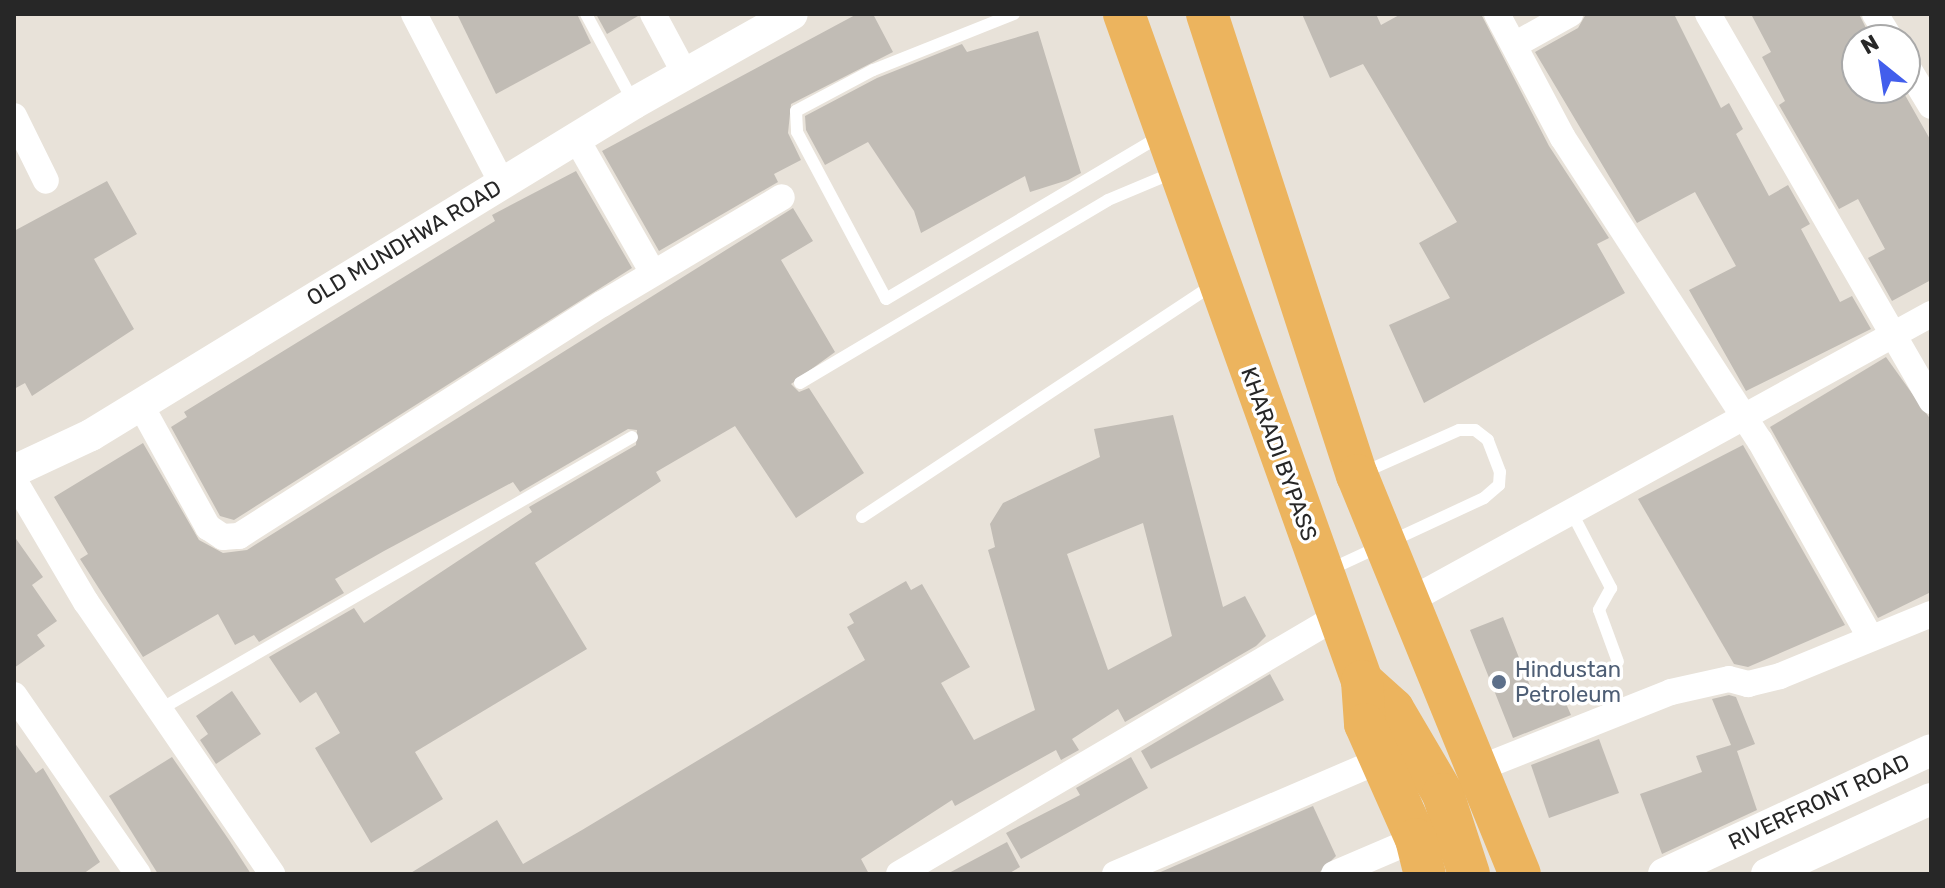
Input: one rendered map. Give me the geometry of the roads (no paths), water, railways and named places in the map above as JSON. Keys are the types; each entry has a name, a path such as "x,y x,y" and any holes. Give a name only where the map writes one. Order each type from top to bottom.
{"highway":[{"name":"KHARADI BYPASS","path":"1124,14 1216,283 1362,681 1393,709 1443,794 1469,874"},
{"path":"1207,14 1357,475 1520,874"},
{"path":"1362,681 1365,724 1381,760 1401,860"}],"street":[{"path":"414,14 502,183"},
{"path":"653,14 685,74"},
{"path":"1497,14 1516,44 1563,138 1746,418 1869,635"},
{"path":"1516,44 1570,14"},
{"path":"1708,14 1896,334 1931,401"},
{"name":"OLD MUNDHWA ROAD","path":"14,471 140,404 634,103 787,15"},
{"path":"14,116 46,181"},
{"path":"576,138 653,273"},
{"path":"140,404 208,527 223,537 239,536 653,273 782,197"},
{"path":"1409,601 1931,314"},
{"path":"14,480 159,710 272,874"},
{"path":"1475,770 1671,692 1729,679 1748,684 1780,676 1869,635 1931,614"},
{"path":"899,874 1338,616"},
{"path":"14,695 138,874"},
{"name":"RIVERFRONT ROAD","path":"1664,874 1931,750"},
{"path":"1115,874 1381,760"},
{"name":"RIVERFRONT ROAD","path":"1767,874 1931,799"},
{"path":"1334,874 1401,860"}],"lane":[{"path":"586,14 634,103"},
{"path":"1014,14 873,70 796,111 797,132 886,299 1171,152"},
{"path":"800,383 1108,200 1171,152"},
{"path":"862,517 1216,283"},
{"path":"1322,572 1384,547 1484,498 1499,485 1496,455 1475,430 1459,430 1357,475"},
{"path":"159,710 632,437"},
{"path":"1572,513 1611,588 1599,610 1618,662"}],"place":[{"name":"Hindustan Petroleum","path":"1499,682"}]}
